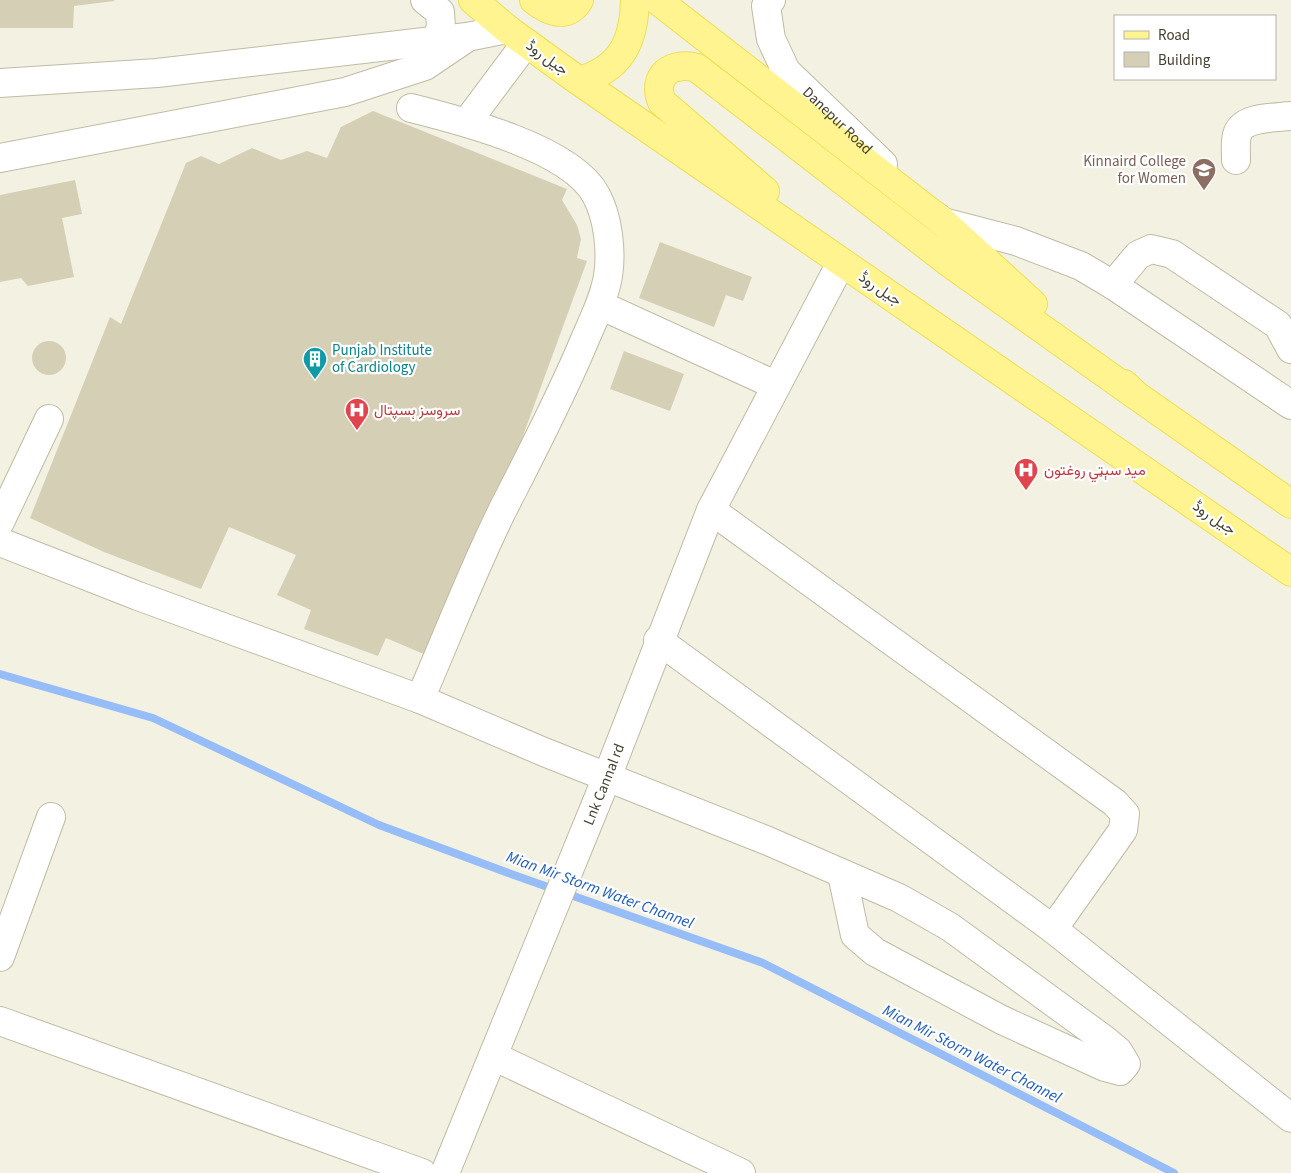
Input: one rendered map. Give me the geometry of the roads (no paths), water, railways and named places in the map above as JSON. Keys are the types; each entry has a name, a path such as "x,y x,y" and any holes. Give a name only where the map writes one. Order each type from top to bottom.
{"main road":[{"name":"جیل روڈ","path":"473,0 516,36 579,81 1291,572"},
{"path":"534,0 546,9 556,13 571,10 579,0"},
{"path":"579,81 596,76 624,52 633,28 635,0"},
{"path":"656,0 943,222 1138,396"},
{"path":"841,263 807,227 662,102 658,87 663,75 674,66 685,64 697,68 951,264 1291,504"}],"street":[{"path":"426,0 440,12 442,27 436,40"},
{"name":"Danepur Road","path":"771,0 766,6 771,39 786,71 943,222"},
{"path":"0,83 157,73 436,40 516,36"},
{"path":"467,122 516,36"},
{"path":"0,158 345,92 425,66 467,37"},
{"path":"410,108 467,122 511,137 564,165 595,193 605,216 608,249 608,276 600,305 568,380 501,514 420,699"},
{"path":"1236,160 1236,136 1241,126 1251,122 1291,116"},
{"path":"943,222 1016,241 1070,261 1113,285 1291,404"},
{"path":"1113,285 1138,255 1151,249 1172,254 1278,325 1291,349"},
{"name":"Lnk Cannal rd","path":"445,1173 607,777 658,640 711,510 775,385 841,263"},
{"path":"600,305 775,385"},
{"path":"0,522 49,419"},
{"path":"711,510 1115,803 1125,814 1123,830 1054,929"},
{"path":"0,542 138,596 420,699 607,777 768,841 899,898 950,928 1105,1040 1118,1052 1126,1064 1120,1071 1098,1064 1002,1020 875,952 855,936 842,874"},
{"path":"658,640 1054,929 1291,1118"},
{"path":"0,957 9,898 52,817"},
{"path":"0,1021 422,1173"},
{"path":"493,1056 737,1172"}],"waterway":[{"name":"Mian Mir Storm Water Channel","path":"0,674 153,718 379,825 763,963 1174,1173"}],"place":[{"name":"Kinnaird College for Women","path":"1204,191"},
{"name":"Punjab Institute of Cardiology","path":"315,380"},
{"name":"سروسز ہسپتال","path":"357,431"},
{"name":"مید سېټي روغتون","path":"1026,491"}]}
